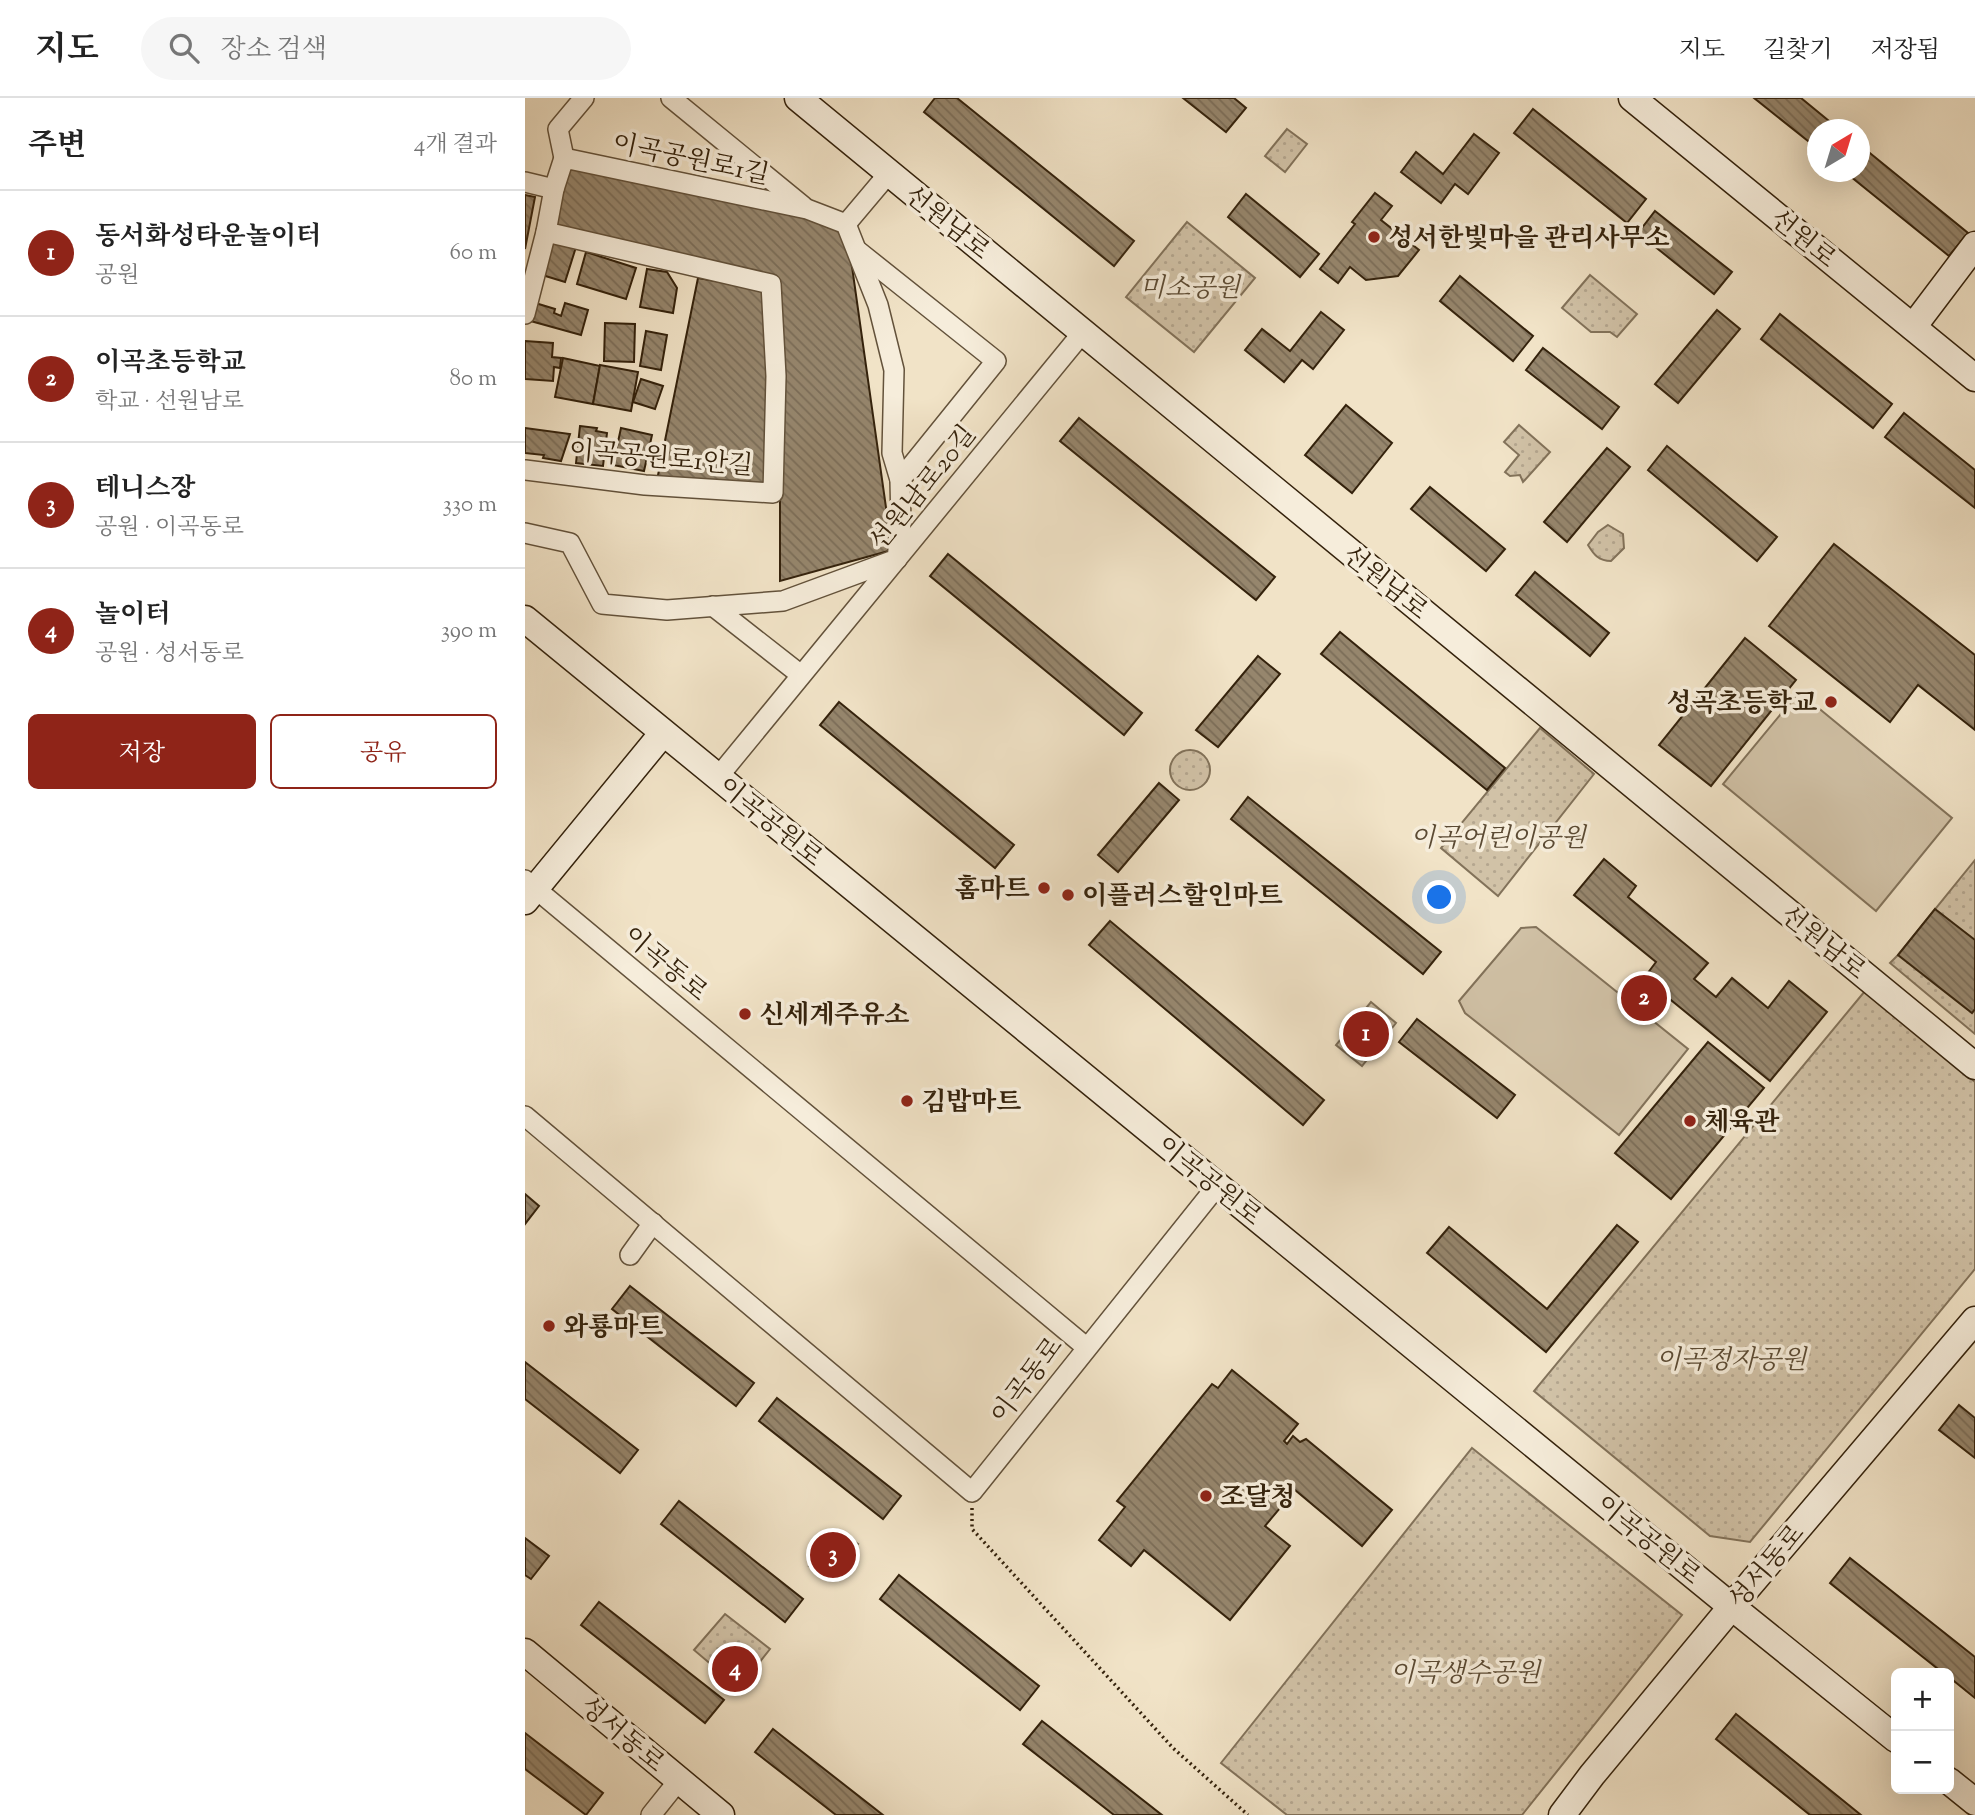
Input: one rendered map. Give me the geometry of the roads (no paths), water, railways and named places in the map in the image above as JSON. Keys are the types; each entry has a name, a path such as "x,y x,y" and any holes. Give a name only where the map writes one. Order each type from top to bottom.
{"main road":[{"name":"선원남로","path":"798,98 1975,1066"},
{"name":"선원로","path":"1632,98 1975,378"},
{"path":"1913,327 1975,245"},
{"name":"이곡공원로","path":"525,619 1891,1735"},
{"path":"528,889 663,733"},
{"name":"성서동로","path":"1562,1815 1732,1607 1975,1320"},
{"name":"성서동로","path":"525,1652 722,1815"},
{"path":"1954,1785 1975,1802"}],"street":[{"path":"525,314 554,189 564,158 558,129 584,98"},
{"name":"이곡공원로1길","path":"670,98 807,209"},
{"name":"이곡공원로1길","path":"564,158 807,209 846,225"},
{"path":"525,533 570,543 602,604 667,610 783,601 897,559 901,523 900,480 892,453 894,370 878,305 846,225 889,173"},
{"path":"525,182 554,189"},
{"name":"이곡공원로1안길","path":"525,470 645,485 773,493 776,376 771,284 546,232"},
{"path":"857,250 996,361 900,480"},
{"name":"선원남로20길","path":"718,777 1083,332"},
{"path":"713,606 801,675"},
{"name":"이곡동로","path":"528,889 1086,1348 972,1492 653,1223"},
{"path":"525,1116 653,1223 630,1255"},
{"path":"1086,1348 1217,1186"},
{"path":"651,1815 679,1780"}],"place":[{"name":"성서한빛마을 관리사무소","path":"1374,237"},
{"name":"성곡초등학교","path":"1831,702"},
{"name":"홈마트","path":"1044,888"},
{"name":"이플러스할인마트","path":"1068,895"},
{"name":"이곡초등학교","path":"1644,998"},
{"name":"신세계주유소","path":"745,1014"},
{"name":"동서화성타운놀이터","path":"1366,1034"},
{"name":"김밥마트","path":"907,1101"},
{"name":"체육관","path":"1690,1121"},
{"name":"와룡마트","path":"549,1326"},
{"name":"조달청","path":"1206,1496"},
{"name":"테니스장","path":"833,1555"},
{"name":"놀이터","path":"735,1669"}],"park label":[{"name":"미소공원","path":"1190,287"},
{"name":"이곡어린이공원","path":"1498,837"},
{"name":"이곡정자공원","path":"1731,1359"},
{"name":"이곡생수공원","path":"1465,1672"}]}
